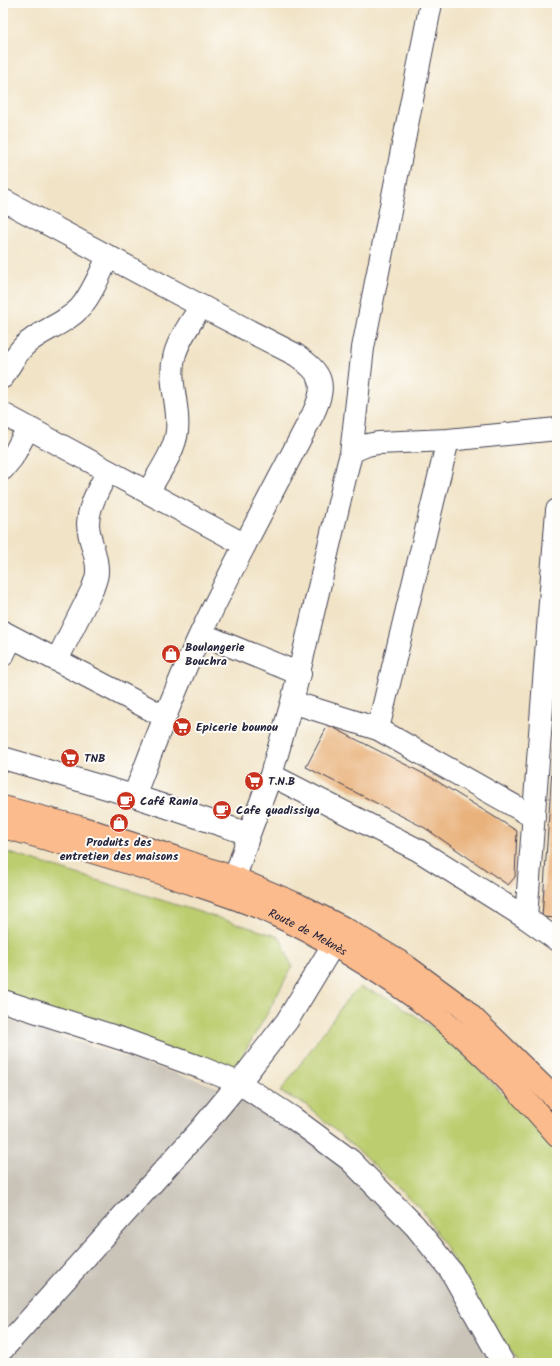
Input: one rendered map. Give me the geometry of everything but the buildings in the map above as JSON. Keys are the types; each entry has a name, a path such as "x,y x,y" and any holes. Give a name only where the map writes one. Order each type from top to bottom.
{"main road":[{"name":"Route de Meknès","path":"3,808 83,828 235,878 299,905 344,928 405,965 462,1007 557,1100"},
{"name":"Route de Meknès","path":"3,827 84,850 223,894 268,912 333,945 385,977 459,1034 494,1066 534,1107 557,1135"}],"street":[{"path":"235,878 249,834 272,775 300,674 348,465 352,454 363,348 431,3"},
{"path":"3,200 108,257 296,355 316,371 320,378 322,387 321,395 313,414 201,634 165,717 134,796"},
{"path":"3,377 24,346 70,317 80,308 88,297 108,257"},
{"path":"148,492 172,448 177,430 173,382 174,357 184,334 201,306"},
{"path":"3,414 245,545"},
{"path":"3,469 12,458 28,428"},
{"path":"352,454 360,447 378,443 448,440 557,429"},
{"path":"378,730 448,440"},
{"path":"57,660 96,580 96,560 90,539 88,525 89,515 95,497 108,471"},
{"path":"526,918 557,510"},
{"path":"201,634 300,674"},
{"path":"6,641 57,660 165,717"},
{"path":"292,702 378,730 534,817"},
{"path":"3,758 134,796 249,834"},
{"path":"272,775 418,850 526,918 557,940"},
{"path":"3,1349 200,1130 240,1083 287,1021 333,945"},
{"path":"3,1001 122,1039 240,1083 293,1118 350,1160 415,1226 451,1272 503,1363"}],"shaded area":[{"path":"3,1018 247,1096 347,1160 435,1253 503,1363 3,1363"}],"green space":[{"path":"3,851 280,937 292,967 236,1070 3,996"},
{"path":"360,987 391,999 445,1036 557,1148 557,1363 518,1363 423,1211 361,1153 305,1104 280,1092 348,998"}],"place":[{"name":"Boulangerie Bouchra","path":"171,654"},
{"name":"Epicerie bounou","path":"182,727"},
{"name":"TNB","path":"70,758"},
{"name":"T.N.B","path":"254,781"},
{"name":"Café Rania","path":"126,801"},
{"name":"Cafe quadissiya","path":"222,810"},
{"name":"Produits des entretien des maisons","path":"119,823"}]}
